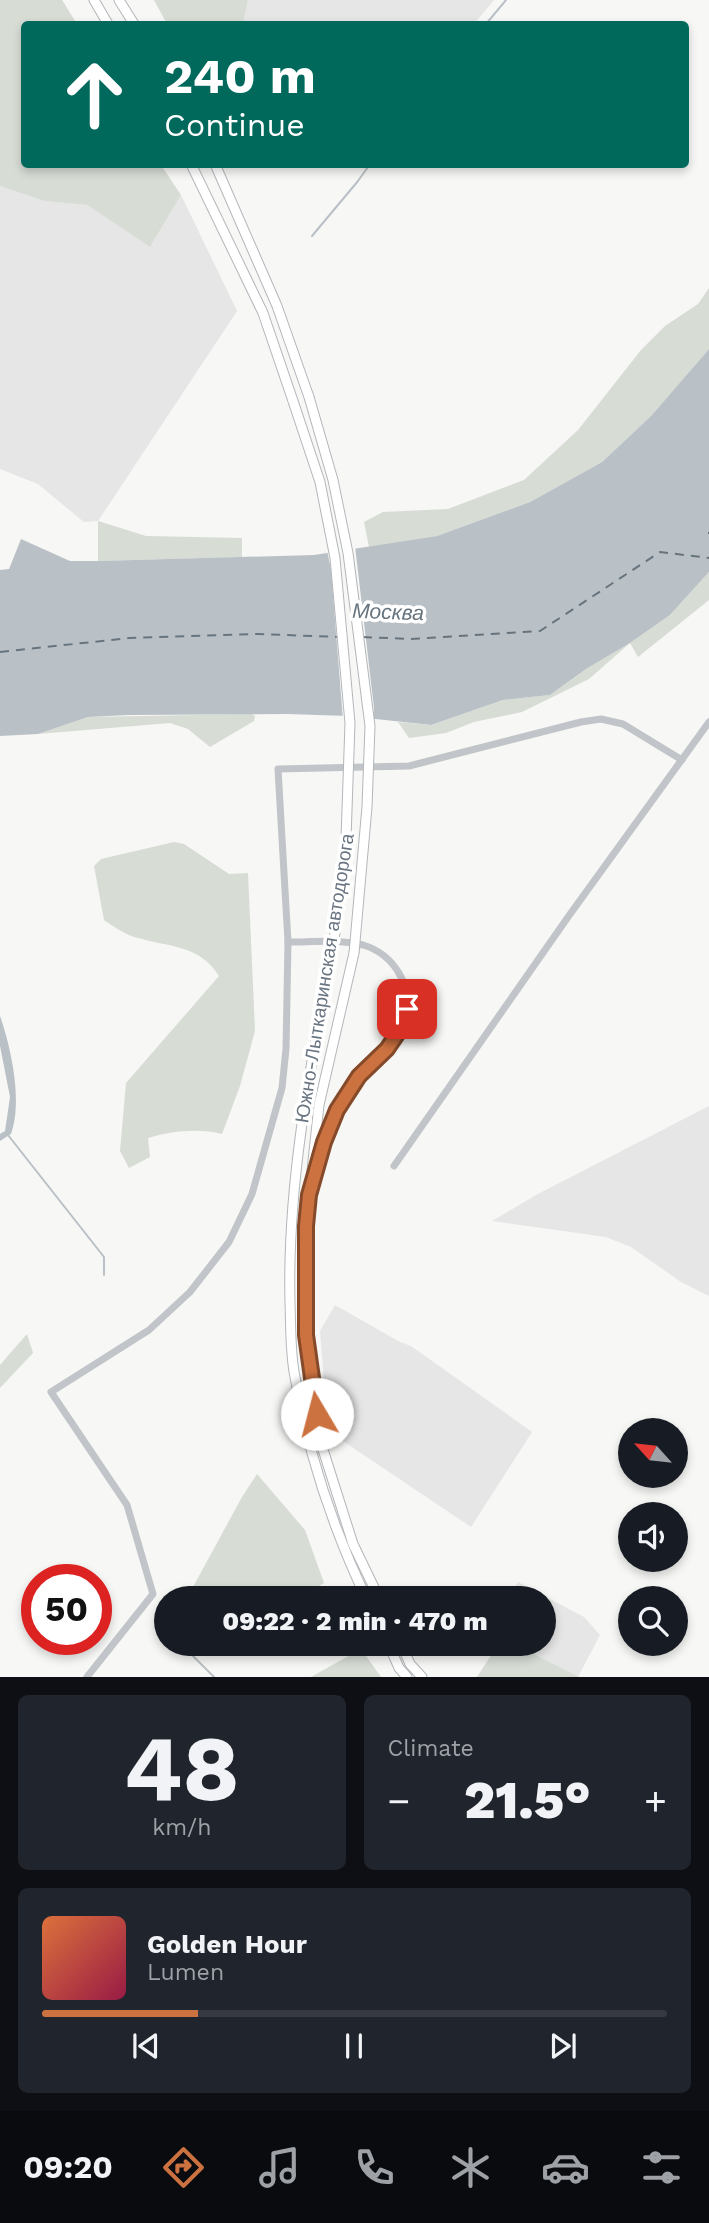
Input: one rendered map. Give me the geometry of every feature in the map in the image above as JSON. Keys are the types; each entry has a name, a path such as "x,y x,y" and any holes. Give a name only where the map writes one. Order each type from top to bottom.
{"main road":[{"path":"94,0 106,21"},
{"path":"119,0 132,21"},
{"name":"Южно-Лыткаринская автодорога","path":"193,168 263,313 320,482 335,558 350,723 345,868 303,1105 289,1273 294,1375 308,1440 343,1548 360,1586"},
{"name":"Южно-Лыткаринская автодорога","path":"217,168 277,306 309,397 333,480 345,541 370,726 366,831 354,953 319,1105 309,1195 306,1226 306,1335 320,1440 353,1544 373,1586"},
{"path":"394,1656 407,1677"},
{"path":"407,1656 422,1677"}],"street":[{"path":"87,1677 153,1594 127,1505 51,1392 149,1330 190,1292 229,1242 252,1194 282,1088 286,1049 288,942 278,769 409,766 601,719 623,724 682,760"},
{"path":"394,1166 709,722"},
{"path":"288,942 350,943 372,948 385,956 399,973 407,1002 404,1024 387,1049 359,1076 337,1110 324,1142 309,1195"}],"shaded area":[{"path":"0,0 62,0 75,21 21,21 21,168 163,168 181,195 150,247 87,205 44,201 0,186"},
{"path":"154,0 248,0 244,21 165,21"},
{"path":"248,0 494,0 476,21 244,21"},
{"path":"0,186 44,201 87,205 150,247 181,195 237,311 98,521 84,522 38,484 0,469"},
{"path":"709,288 709,349 651,416 602,462 530,502 437,536 369,547 364,522 383,512 448,509 524,480 578,430 641,350 665,326 698,304"},
{"path":"98,521 146,536 242,538 242,557 98,561"},
{"path":"709,572 709,600 638,657 630,643 670,615"},
{"path":"630,643 589,679 522,712 474,722 446,733 409,738 398,722 431,725 503,700 550,695 586,669"},
{"path":"255,716 254,721 210,747 188,729 170,723 38,734 88,717"},
{"path":"174,842 184,844 229,874 248,873 255,1031 240,1086 222,1134 185,1131 148,1138 150,1157 129,1168 120,1151 126,1083 219,976 203,958 193,953 134,937 104,920 94,866 101,859"},
{"path":"709,1106 709,1296 681,1282 631,1247 606,1237 492,1221 538,1194"},
{"path":"335,1305 411,1346 532,1432 471,1527 328,1431 320,1331"},
{"path":"27,1334 33,1353 0,1388 0,1365"},
{"path":"257,1474 305,1530 324,1583 319,1586 194,1586"},
{"path":"556,1602 584,1617 600,1635 578,1677 537,1656 556,1656"},
{"path":"348,1656 366,1656 381,1677 311,1677"},
{"path":"491,1656 538,1656 579,1677 477,1677"}],"water":[{"name":"Москва","path":"709,349 709,572 670,615 550,695 503,700 431,725 348,716 129,715 88,717 38,734 0,736 0,570 9,569 21,539 70,561 98,561 314,555 437,536 530,502 602,462 651,416"},
{"path":"0,1016 14,1075 16,1106 11,1134 0,1141 0,1134 5,1131 10,1097 0,1046"}],"pier":[{"path":"355,546 374,723 343,720 331,570 327,550"}],"waterway":[{"path":"488,21 506,0"},
{"path":"312,236 367,168"},
{"path":"8,1135 104,1257 104,1275"},
{"path":"193,1656 214,1677"}],"ferry route":[{"path":"363,637 410,639 540,631 660,552 709,558"},
{"path":"0,652 129,638 258,634 340,637"}],"route":[{"path":"317,1414 306,1335 306,1226 309,1195 324,1142 337,1110 359,1076 387,1049 404,1024 407,1009"}]}
